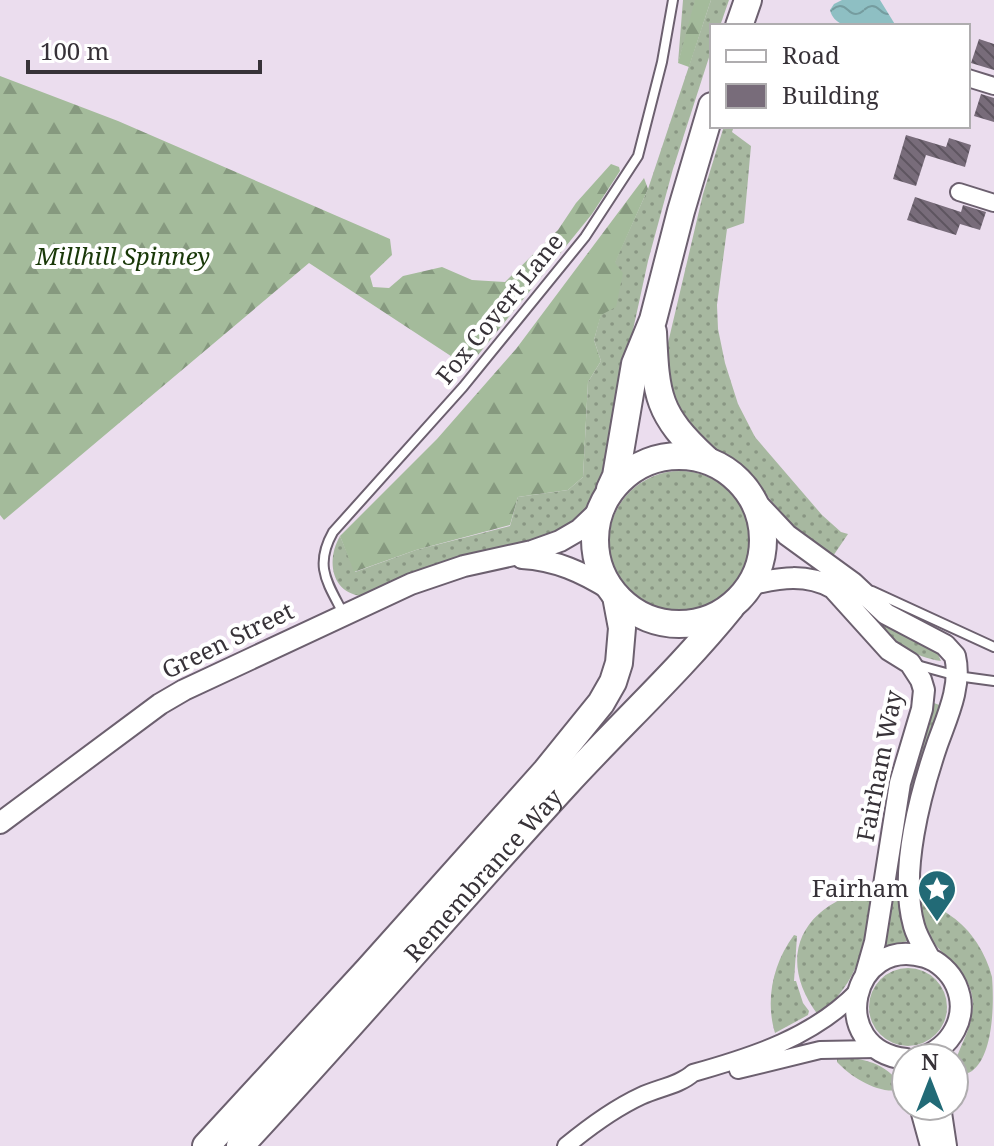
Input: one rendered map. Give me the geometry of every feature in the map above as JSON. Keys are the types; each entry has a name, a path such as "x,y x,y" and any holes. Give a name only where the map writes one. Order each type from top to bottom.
{"highway":[{"path":"740,24 748,0"},
{"path":"653,320 659,399 668,419 681,437 706,459 735,475 755,501 762,521 764,543 761,564 752,584 731,607 709,619 684,624 659,622 635,612 614,593 597,559 595,534 603,503 616,476 635,364 653,320 710,113"},
{"path":"603,503 621,478 640,465 684,455 706,459"},
{"name":"Remembrance Way","path":"206,1146 546,771 601,703 619,663 622,628 614,593"},
{"name":"Remembrance Way","path":"240,1146 567,783 666,677 698,648 731,607"}],"street":[{"path":"970,79 994,86"},
{"path":"959,192 994,203"},
{"path":"755,501 787,535 853,583 886,614 949,648 955,656 957,676"},
{"name":"Green Street","path":"0,823 160,704 184,690 343,614 438,574 560,541 579,530 603,503"},
{"name":"Green Street","path":"506,557 557,562 583,573 614,593"},
{"path":"752,584 784,577 823,582 844,597 889,650 910,663"},
{"name":"Fairham Way","path":"876,1049 860,1029 855,1004 875,942 900,783 924,698 921,680 910,663"},
{"name":"Fairham Way","path":"950,1042 958,1024 960,996 946,970 930,959 914,926 910,906 912,855 923,791 952,703 957,676"},
{"path":"566,1146 623,1105 686,1079 693,1073 749,1056 796,1037 843,1006 871,969 889,958 909,954 930,959"},
{"path":"686,1079 695,1081 820,1050 876,1049 890,1057"},
{"path":"924,1122 931,1146"},
{"path":"942,1122 946,1146"}],"lane":[{"name":"Fox Covert Lane","path":"343,614 324,575 322,557 325,547 346,517 463,387 585,237 638,156 662,62 673,0"},
{"path":"853,583 994,647"},
{"path":"910,663 957,676 994,681"}],"shaded area":[{"path":"683,0 695,0 695,7 678,63"},
{"path":"711,0 729,0 721,24 710,24 710,54 673,169 648,261 601,477 588,505 559,534 362,596 344,589 334,574 333,565 340,536 355,572 416,550 510,526 518,497 568,490 583,477 588,382 601,361 594,340 614,264 648,189"},
{"path":"723,128 733,128 732,132 751,146 744,223 727,229 717,305 725,363 738,404 755,437 822,515 841,532 848,534 831,559 789,522 744,468 707,446 676,414 664,360 703,194"},
{"path":"680,471 707,477 730,492 745,515 751,542 745,569 730,592 707,607 680,613 653,607 630,592 615,569 609,542 615,515 630,492 653,477"},
{"path":"879,619 937,652 941,661 905,648 877,623"},
{"path":"933,694 934,703 942,706 905,928 908,941 885,946 900,827 915,758 933,704"},
{"path":"875,889 859,959 844,989 818,1015 805,993 798,972 798,952 803,934 814,918 830,905"},
{"path":"919,898 944,911 965,928 980,947 991,973 993,1000 989,1041 979,1063 970,1072 970,1042 963,1042 971,1019 971,991 960,971 935,945 923,921"},
{"path":"794,935 797,936 794,981 809,1011 808,1015 775,1033 771,1008 773,982 781,957"},
{"path":"900,969 916,969 930,975 940,985 946,999 944,1022 936,1035 925,1042 891,1042 880,1035 870,1015 870,999 876,985 886,975"},
{"path":"837,1058 857,1059 883,1068 890,1072 890,1090 867,1084 837,1062"}],"green space":[{"path":"695,0 711,0 689,67 678,63"},
{"name":"Millhill Spinney","path":"0,76 118,121 390,239 392,255 370,276 373,287 389,288 403,276 442,267 472,280 505,282 558,230 576,203 611,164 619,167 620,171 592,214 478,355 460,362 309,263 4,520 0,515"},
{"path":"644,178 648,189 615,263 623,273 616,307 601,315 594,340 601,361 588,382 583,477 568,490 518,497 510,525 416,550 354,572 340,536 437,439 516,349"}],"water":[{"path":"842,0 880,0 895,24 843,24 834,18 830,10"}],"building":[{"path":"979,39 994,44 994,70 971,63"},
{"path":"981,94 994,98 994,122 974,116"},
{"path":"906,135 946,147 949,138 971,145 965,167 926,155 916,186 893,179"},
{"path":"915,197 961,212 963,205 986,212 980,230 960,224 956,235 907,220"}],"place":[{"name":"Fairham","path":"937,923"}]}
